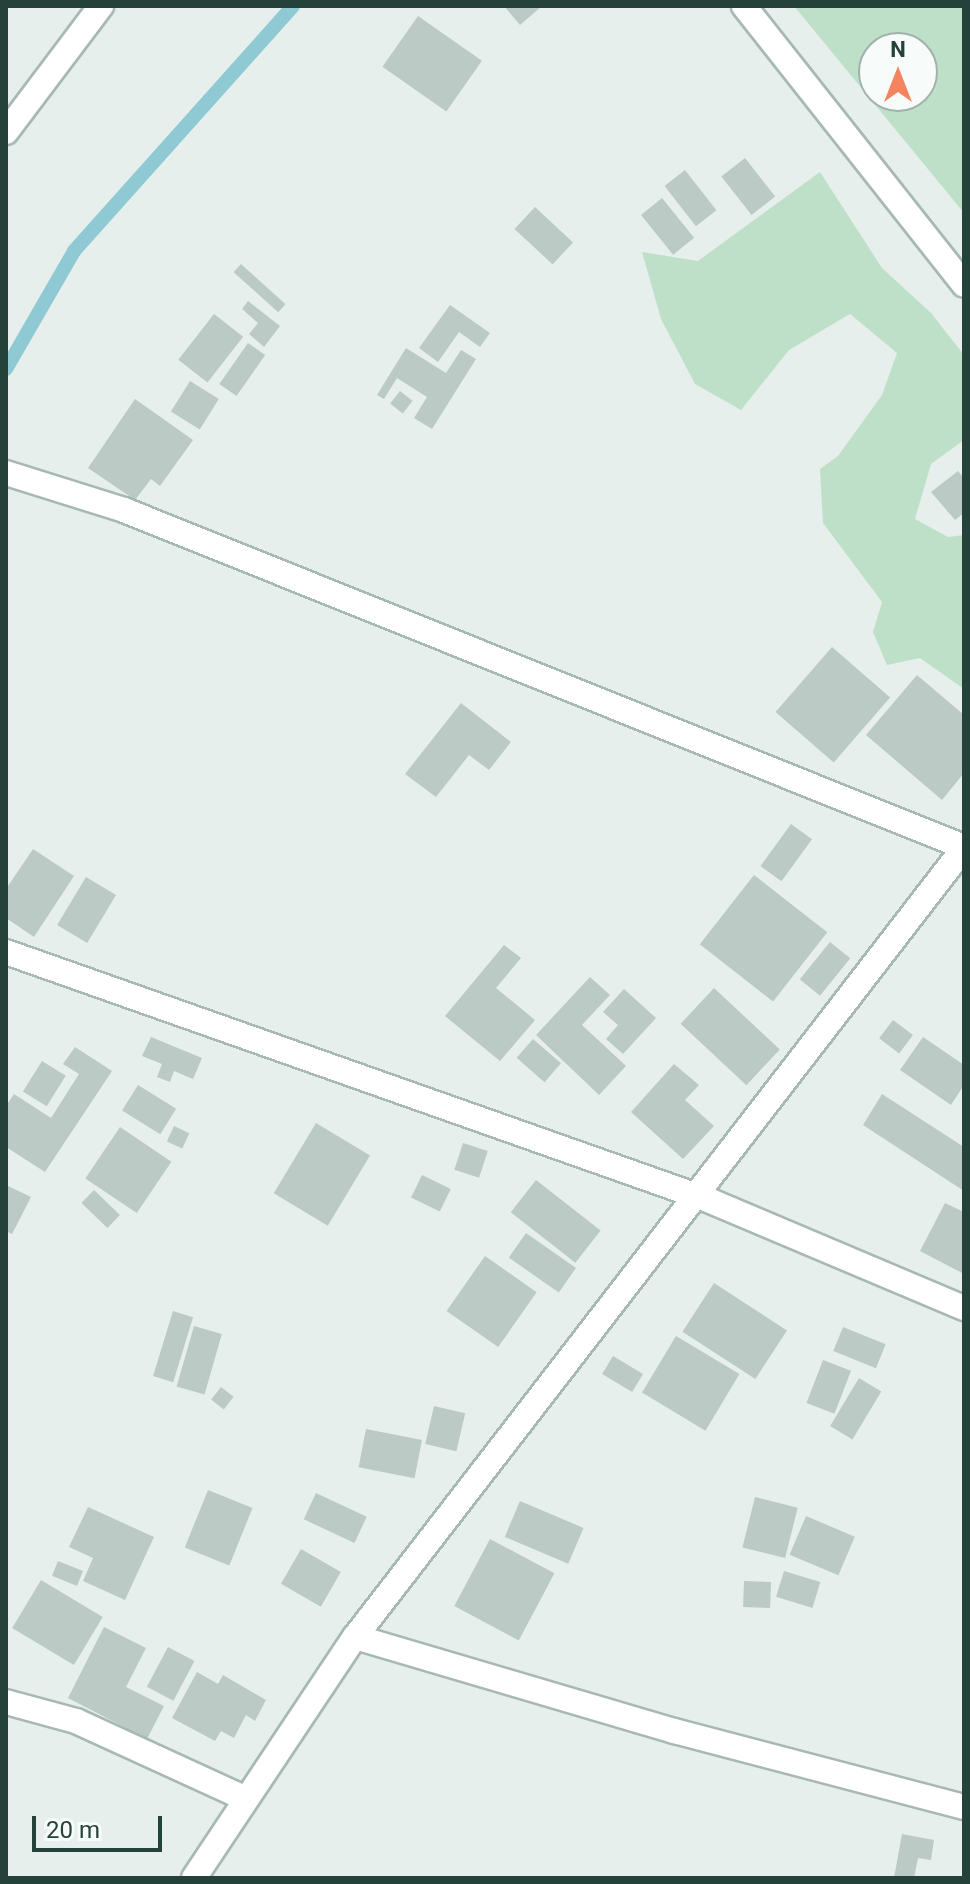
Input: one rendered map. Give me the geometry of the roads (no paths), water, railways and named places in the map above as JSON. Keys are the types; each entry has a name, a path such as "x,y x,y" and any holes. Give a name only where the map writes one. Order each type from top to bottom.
{"street":[{"path":"6,132 101,6"},
{"path":"744,6 964,285"},
{"path":"6,473 124,510 964,848 355,1637 194,1878"},
{"path":"6,952 697,1196 964,1308"},
{"path":"355,1637 674,1731 964,1807"},
{"path":"6,1702 76,1721 246,1799"}],"waterway":[{"path":"6,369 74,251 293,6"}]}
